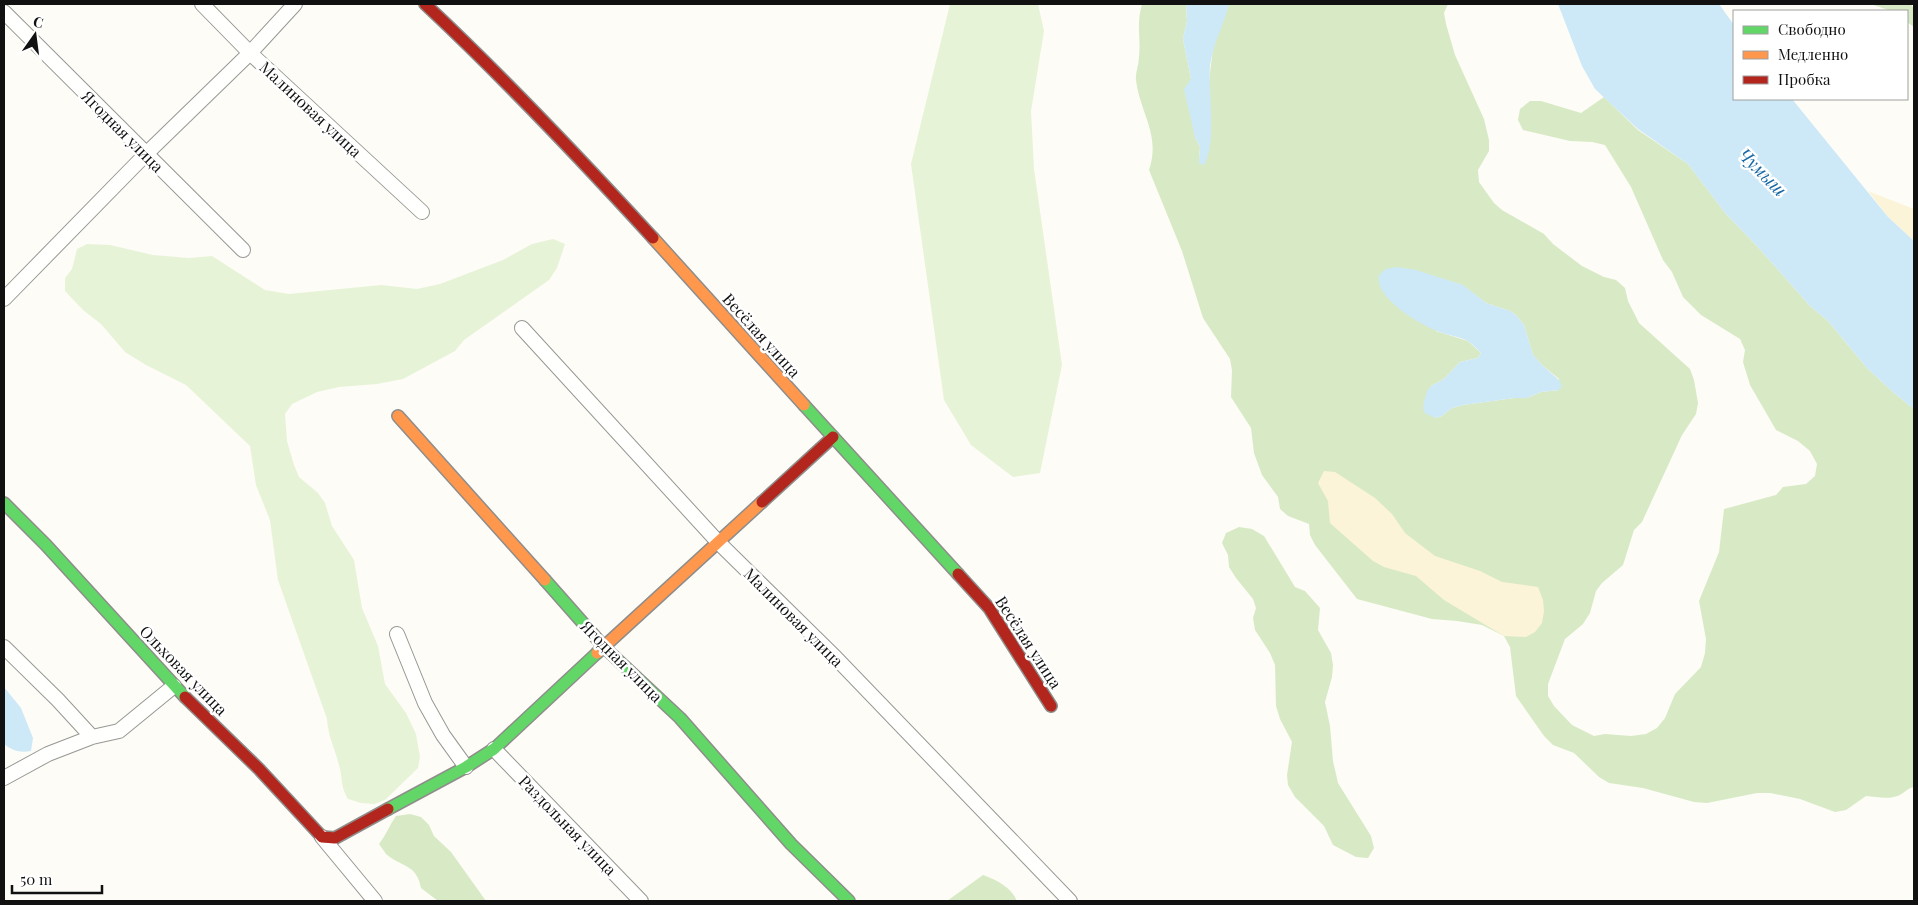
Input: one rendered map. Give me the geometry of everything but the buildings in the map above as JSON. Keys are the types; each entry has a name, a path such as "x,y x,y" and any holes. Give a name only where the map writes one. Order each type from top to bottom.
{"street":[{"name":"Малиновая улица","path":"202,4 250,53 422,212"},
{"path":"4,299 146,154 250,53 295,4"},
{"name":"Весёлая улица","path":"426,4 473,48 609,190 989,608 1051,706"},
{"name":"Ягодная улица","path":"4,12 243,250"},
{"name":"Малиновая улица","path":"522,328 718,542 836,658 1070,901"},
{"name":"Ягодная улица","path":"398,416 605,648 680,718 791,844 849,901"},
{"path":"322,837 336,838 350,831 494,750 834,437"},
{"name":"Ольховая улица","path":"4,503 46,545 174,686 260,769 322,837"},
{"path":"397,634 425,703 443,736 466,767"},
{"path":"4,646 92,737"},
{"path":"4,778 48,754 92,737 119,731 174,686"},
{"name":"Раздольная улица","path":"494,750 641,901"},
{"path":"322,837 375,901"}],"green space":[{"path":"950,4 1038,4 1044,31 1031,111 1034,169 1062,365 1040,473 1013,477 971,445 944,400 911,164"},
{"path":"1142,4 1186,4 1187,21 1183,39 1191,79 1195,137 1200,147 1199,163 1213,48 1229,4 1448,4 1444,13 1455,55 1484,119 1489,140 1489,151 1478,170 1479,182 1494,203 1502,210 1544,234 1553,244 1582,266 1604,277 1616,280 1625,288 1628,301 1639,323 1690,369 1698,403 1696,414 1682,435 1642,522 1634,530 1623,565 1602,583 1596,591 1590,613 1583,624 1565,639 1548,684 1548,696 1554,706 1572,725 1594,736 1605,734 1631,736 1646,734 1657,728 1665,718 1675,694 1701,667 1706,639 1699,601 1719,552 1724,509 1776,495 1783,487 1806,484 1815,476 1817,464 1810,451 1798,441 1776,430 1750,385 1743,362 1745,350 1740,339 1701,315 1683,297 1672,272 1663,260 1631,187 1605,145 1592,142 1570,141 1523,130 1518,120 1520,109 1530,101 1541,101 1581,113 1604,97 1638,130 1688,164 1726,214 1810,306 1828,321 1867,368 1914,409 1914,787 1892,797 1866,796 1846,810 1835,812 1800,799 1770,793 1757,793 1707,803 1694,802 1643,788 1609,783 1599,777 1574,753 1553,745 1544,736 1516,696 1510,647 1504,636 1482,625 1432,619 1357,599 1315,545 1310,535 1309,524 1288,516 1280,509 1278,497 1262,475 1254,453 1251,428 1231,397 1232,370 1230,359 1203,318 1182,251 1149,170 1153,146 1138,92 1136,77 1139,60 1140,11","holes":["1440,278 1462,285 1486,303 1516,315 1524,325 1533,355 1559,379 1559,390 1541,392 1527,398 1463,405 1452,408 1442,416 1435,418 1431,386 1444,379 1460,362 1478,358 1481,353 1468,341 1436,331"]},
{"path":"1871,4 1910,4 1914,8 1914,27 1908,23 1908,10 1888,10"},
{"path":"553,239 565,244 557,268 549,280 464,340 455,351 403,379 377,384 339,387 317,392 292,404 285,414 287,441 299,477 318,493 325,503 332,526 354,560 362,608 378,646 385,684 406,713 416,734 420,757 418,768 385,800 374,804 348,799 330,737 327,719 278,580 270,520 256,485 250,446 186,385 125,352 101,324 83,310 65,291 65,278 72,269 77,249 87,244 110,245 153,255 189,258 212,256 265,290 289,294 381,285 417,289 440,284 503,260 532,244"},
{"path":"1239,527 1252,529 1264,536 1295,587 1305,591 1320,608 1318,630 1331,653 1333,665 1332,677 1325,702 1330,726 1333,761 1338,783 1371,836 1374,848 1368,858 1356,857 1333,845 1324,826 1295,797 1288,785 1287,775 1292,742 1280,719 1276,706 1275,665 1270,653 1255,630 1253,618 1256,608 1253,599 1229,567 1228,555 1222,543 1226,533"},
{"path":"410,814 421,817 429,825 434,836 451,852 486,901 438,901 421,888 416,874 412,870 386,854 379,844 396,816"},
{"path":"983,875 1003,885 1017,901 947,901"}],"sand":[{"path":"1868,191 1914,209 1914,241 1888,217"},
{"path":"1324,471 1335,472 1375,498 1392,514 1405,533 1435,556 1480,571 1502,582 1538,587 1543,600 1542,623 1535,632 1526,637 1504,636 1444,600 1416,576 1384,567 1373,561 1330,523 1328,501 1318,483"}],"water":[{"path":"1186,4 1229,4 1210,66 1211,131 1208,155 1204,165 1199,163 1200,147 1195,137 1184,89 1191,79 1183,39 1187,21"},
{"name":"Чумыш","path":"1558,4 1719,4 1733,24 1733,100 1793,100 1888,217 1914,241 1914,409 1867,368 1828,321 1810,306 1726,214 1688,164 1638,129 1595,89 1582,66"},
{"path":"1396,267 1416,270 1463,285 1486,303 1516,315 1524,325 1533,355 1559,380 1562,386 1559,390 1541,392 1527,398 1463,405 1452,408 1442,416 1435,418 1425,413 1423,409 1424,402 1427,391 1431,386 1444,379 1460,362 1478,358 1481,353 1466,340 1429,328 1420,323 1390,301 1379,284 1379,275 1386,269"},
{"path":"4,687 21,708 33,738 31,751 17,751 4,744"}],"traffic: fast":[{"path":"804,405 958,574"},
{"path":"4,503 46,545 185,697"},
{"path":"545,580 605,648 680,718 791,844 849,901"},
{"path":"388,809 466,767 494,749 597,653"}],"traffic: slow":[{"path":"653,238 804,405"},
{"path":"398,416 545,580"},
{"path":"597,653 762,502"}],"traffic: jam":[{"path":"425,4 541,118 653,238"},
{"path":"762,502 833,437"},
{"path":"958,574 989,608 1051,706"},
{"path":"185,697 259,769 322,837 335,838 388,809"}]}
